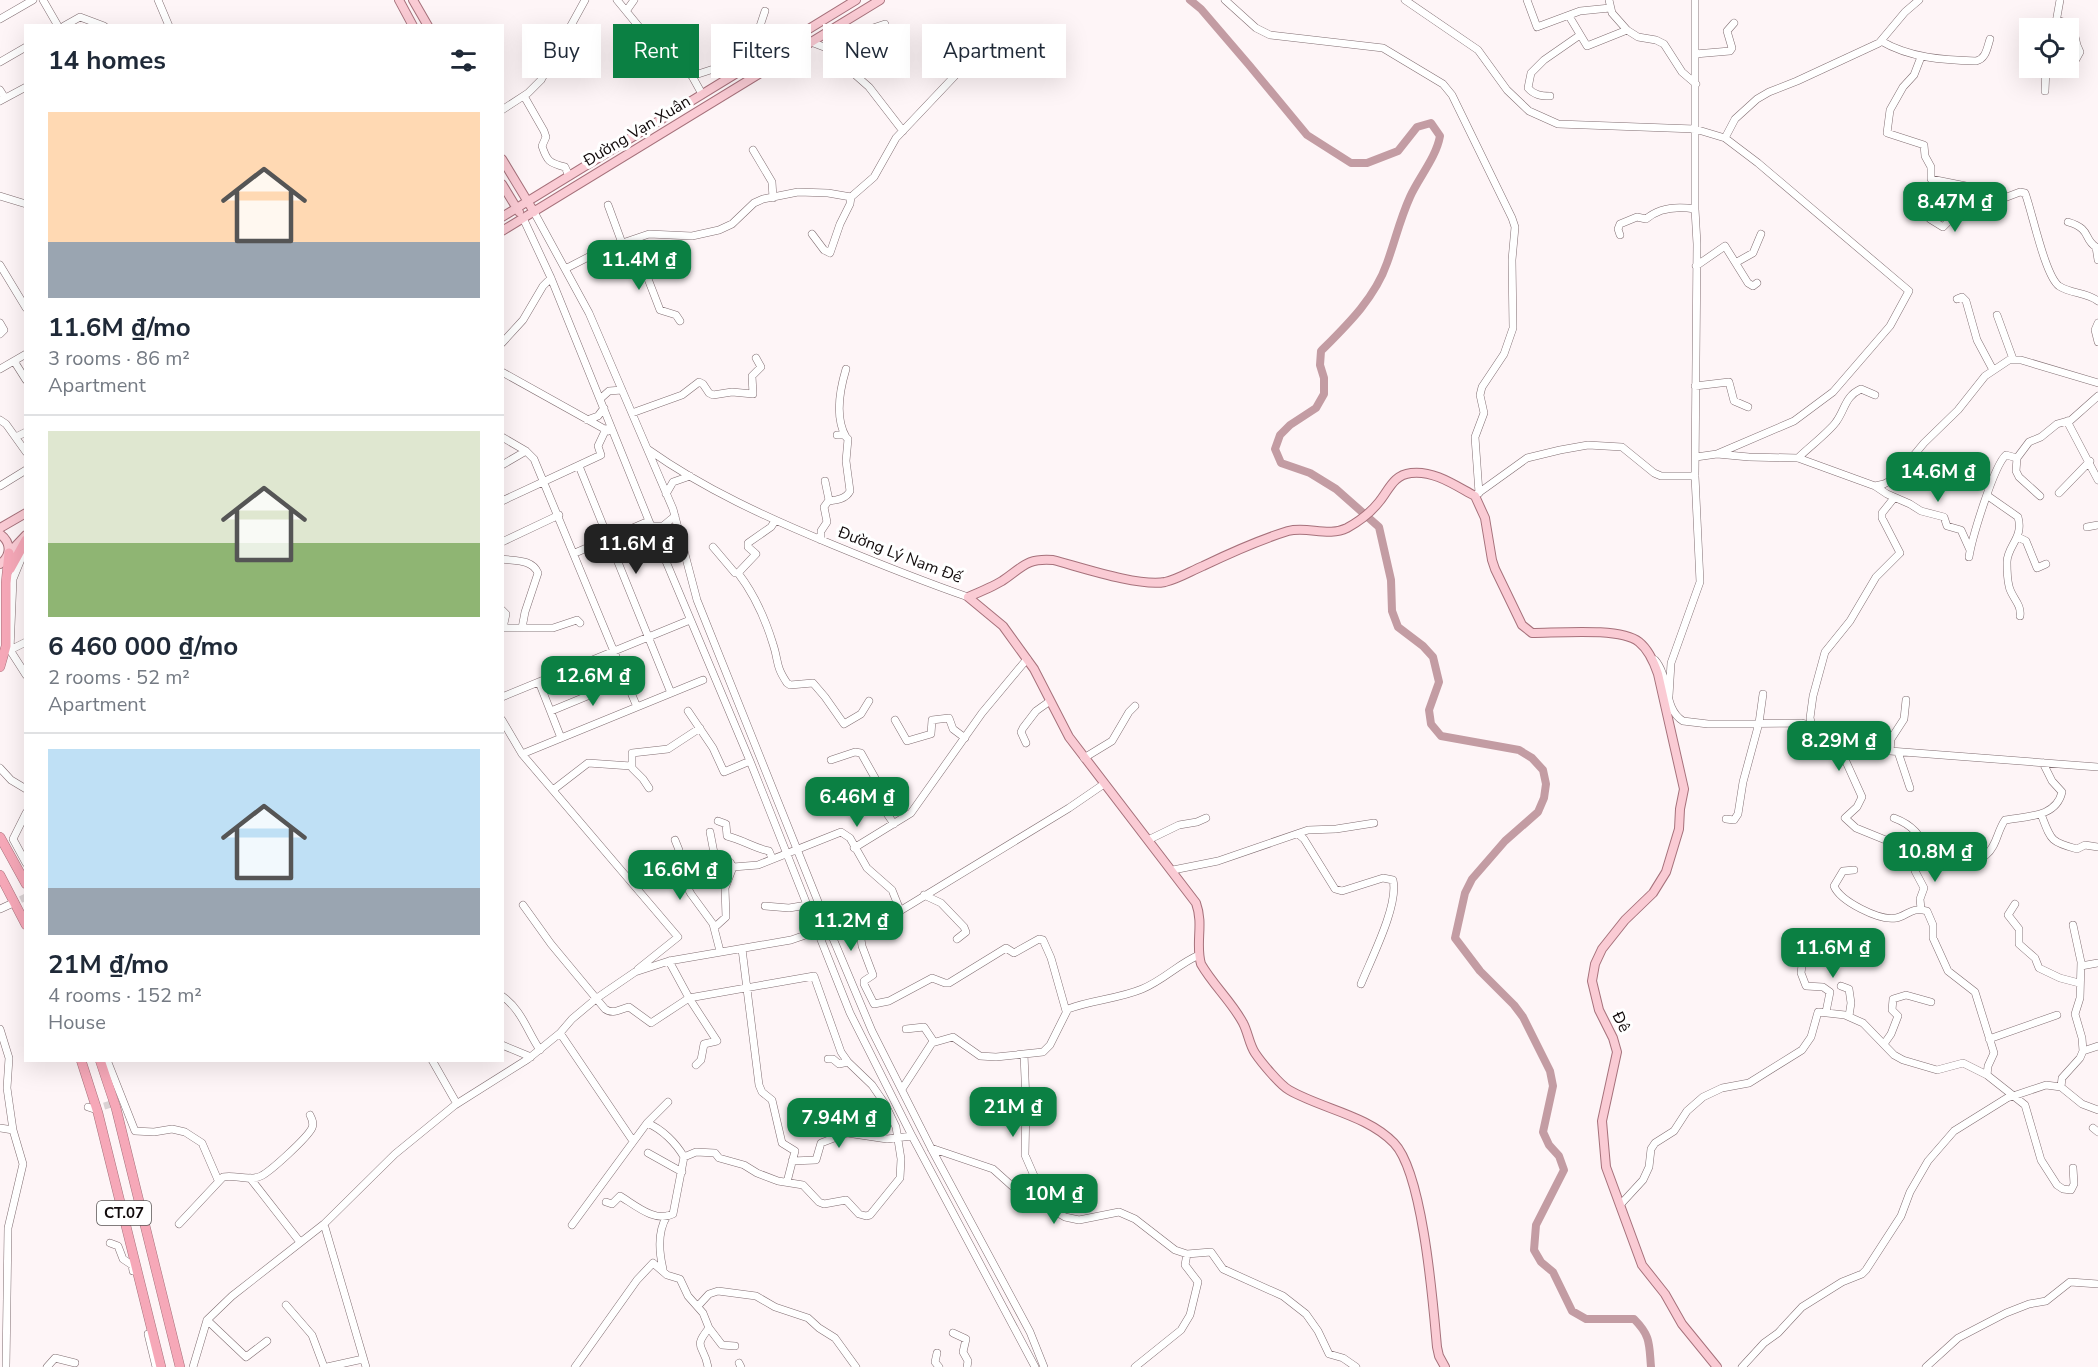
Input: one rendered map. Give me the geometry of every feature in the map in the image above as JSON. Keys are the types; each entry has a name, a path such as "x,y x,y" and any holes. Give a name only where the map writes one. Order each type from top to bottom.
{"highway":[{"path":"6,583 10,567 24,543"},
{"path":"0,667 6,646 6,583 9,553"},
{"path":"0,830 12,858"},
{"path":"0,837 24,880"},
{"path":"0,875 24,921"},
{"name":"CT.07","path":"82,1062 101,1124 161,1367"},
{"name":"CT.07","path":"101,1062 119,1119 180,1367"}],"main road":[{"path":"399,0 412,24"},
{"path":"413,0 427,24"},
{"name":"Đường Vạn Xuân","path":"811,28 856,0"},
{"name":"Đường Vạn Xuân","path":"504,230 880,0"},
{"name":"Đường Vạn Xuân","path":"504,216 728,78"},
{"path":"504,162 534,212"},
{"path":"504,187 524,218"},
{"name":"Đường Lý Nam Đế","path":"968,597 1001,582 1029,562 1039,559 1053,560 1137,581 1165,582 1231,553 1287,532 1339,531 1356,522 1377,504 1392,482 1409,473 1432,475 1477,494"},
{"path":"1477,494 1485,518 1492,560 1525,628 1532,633 1622,634 1638,641 1651,656"},
{"path":"0,528 24,514"},
{"path":"0,534 7,542 9,553"},
{"path":"0,564 24,537"},
{"path":"968,597 999,622 1027,659 1069,737 1196,903 1201,926 1199,955 1205,971 1243,1023 1254,1053 1286,1088 1318,1105 1366,1122 1395,1144 1415,1189 1426,1254 1437,1347 1445,1367"},
{"name":"Đê","path":"1651,656 1658,674 1684,789 1679,829 1667,867 1653,894 1625,920 1602,949 1595,964 1592,981 1599,1010 1613,1038 1617,1052 1602,1120 1606,1167 1642,1265 1665,1294 1682,1324 1717,1367"}],"street":[{"path":"0,19 33,0"},
{"path":"43,0 57,24"},
{"path":"158,0 169,24"},
{"path":"504,109 524,96 541,80 585,0"},
{"path":"617,0 638,24"},
{"path":"627,10 634,0"},
{"path":"1225,0 1256,28 1270,35 1383,48 1443,84 1452,95 1515,226 1512,260 1513,328 1504,354 1482,387 1480,395 1484,413 1475,437 1477,494"},
{"path":"1405,0 1478,51 1507,90 1530,111 1558,124 1695,129 1725,138 1758,163 1909,291 1890,326 1833,392 1794,421 1717,454"},
{"path":"1527,0 1537,27 1585,9 1610,4 1612,13 1627,30 1638,37 1664,44 1682,72 1696,84"},
{"path":"1669,696 1671,663 1700,582 1695,476 1695,0"},
{"path":"1725,138 1735,119 1762,95 1881,41 1905,12 1919,0"},
{"path":"2057,18 2060,0"},
{"path":"761,24 765,11"},
{"path":"67,24 80,16"},
{"path":"77,24 80,16"},
{"path":"80,16 99,24"},
{"path":"1569,16 1584,44 1589,46 1627,30"},
{"path":"1695,54 1732,50 1727,31 1734,23"},
{"path":"1550,96 1540,96 1530,91 1529,76 1544,60 1580,35"},
{"path":"1881,41 1893,48 1921,57 1980,60 1984,57 1990,39"},
{"path":"812,42 823,46"},
{"path":"0,62 24,48"},
{"path":"1921,57 1914,75 1903,87 1890,110 1887,133 1924,146 1925,156 1931,167 1931,179 1966,186 1972,204 1969,213 1950,220 1943,227 1930,219"},
{"path":"693,78 702,94"},
{"path":"859,78 869,87 903,131"},
{"path":"812,234 824,250 830,253 851,197 876,175 894,141 954,78"},
{"path":"2045,91 2046,78"},
{"path":"0,90 3,100 24,88"},
{"path":"524,96 544,131 546,137 542,146 547,159 552,163 565,166 569,176"},
{"path":"753,150 772,182 773,198"},
{"path":"565,268 602,250 655,233 692,236 719,230 732,225 754,203 773,198 798,192 828,193 851,197"},
{"path":"1972,204 1986,204 2020,192 2025,193 2034,227 2055,282 2070,292 2079,292 2098,301"},
{"path":"0,196 24,203"},
{"path":"608,205 622,243"},
{"path":"1620,235 1618,229 1620,224 1634,217 1646,219 1659,211 1679,206 1695,209"},
{"path":"534,212 589,313 666,494 675,516 697,600 872,1031 931,1148 1030,1332 1044,1367"},
{"path":"524,218 750,761 850,1013 912,1136 1035,1367"},
{"path":"2068,222 2078,225 2086,232 2091,245 2096,247 2098,260"},
{"path":"1737,262 1753,253 1761,234"},
{"path":"633,240 660,310 676,315 680,321"},
{"path":"1696,266 1725,246 1748,283 1753,286 1757,283"},
{"path":"0,265 24,305"},
{"path":"504,341 523,320 550,278"},
{"path":"0,285 9,280"},
{"path":"1957,299 1962,297 1966,301 1977,340 1993,370"},
{"path":"1997,315 2013,359"},
{"path":"2098,322 2095,330 2098,342"},
{"path":"0,323 4,330 0,334"},
{"path":"0,369 24,355"},
{"path":"632,413 682,395 699,382 713,395 732,392 753,394 752,376 760,367 756,358"},
{"path":"1875,486 1894,478 1924,443 1958,410 1976,385 1993,370 2013,359 2098,383"},
{"path":"14,361 24,377"},
{"path":"821,540 820,531 827,519 824,507 829,501 849,495 850,491 846,461 848,444 840,421 841,388 846,369"},
{"path":"504,373 615,435"},
{"path":"1695,386 1730,382 1734,401 1748,407"},
{"path":"1798,458 1837,421 1846,401 1856,391 1861,389 1875,395"},
{"path":"600,399 609,391 622,390"},
{"path":"2040,496 2019,477 2016,471 2017,458 2029,441 2041,436 2057,424 2067,421 2098,396"},
{"path":"587,420 598,416 604,408"},
{"path":"0,412 3,422 24,449"},
{"path":"2067,421 2098,480"},
{"path":"504,500 601,455 598,446 606,429"},
{"path":"16,437 24,433"},
{"path":"837,435 846,436"},
{"path":"504,438 526,451 534,459 559,514 637,707"},
{"path":"1477,494 1527,458 1588,445 1622,447 1661,476 1695,476"},
{"name":"Đường Lý Nam Đế","path":"646,448 674,467 775,521 895,571 968,597"},
{"path":"504,464 526,451"},
{"path":"1696,457 1717,454 1798,458 1875,486 1894,498 1910,504 1920,512 1944,517 1946,525 1961,530 1970,553 1998,465 2004,456 2009,454 2017,458"},
{"path":"2059,493 2090,461"},
{"path":"579,466 670,693"},
{"path":"0,486 24,471"},
{"path":"666,494 673,482 690,476"},
{"path":"825,481 829,501"},
{"path":"1988,496 2018,517 2018,537 2007,559 2009,587 2020,608 2020,616"},
{"path":"1812,725 1810,718 1813,696 1825,652 1850,621 1876,577 1899,554 1882,518 1882,513 1894,498"},
{"path":"504,541 559,514"},
{"path":"575,553 650,524 663,526 675,516"},
{"path":"738,573 756,554 748,548 748,543 771,527 775,521"},
{"path":"2087,527 2098,525"},
{"path":"2018,537 2026,541 2037,568 2046,564"},
{"path":"713,547 735,573 738,573 759,602 774,648 777,666 787,683 790,685 813,683 844,724 861,714 869,701"},
{"path":"24,554 13,579 10,650 24,672"},
{"path":"504,559 529,563 536,568 538,573 522,628"},
{"path":"504,628 553,628 577,620 580,623"},
{"path":"504,696 690,620"},
{"path":"10,650 24,643"},
{"path":"1651,656 1659,664 1676,716 1683,722 1801,723 1872,748 1894,752 2098,767"},
{"path":"854,848 914,810 996,695 1027,659"},
{"path":"1659,664 1671,663"},
{"path":"713,675 724,670"},
{"path":"550,711 626,680"},
{"path":"522,754 703,680"},
{"path":"539,682 561,738"},
{"path":"1726,819 1732,821 1736,819 1743,782 1760,723 1762,694"},
{"path":"1906,700 1904,719 1891,739 1894,752 1910,788"},
{"path":"1026,743 1021,732 1023,728 1036,711 1050,701"},
{"path":"1084,758 1112,741 1135,706"},
{"path":"688,711 713,748 724,772 750,761"},
{"path":"895,720 907,741 932,734 932,720 935,718 949,718 954,732 965,738"},
{"path":"193,1367 207,1320 232,1296 324,1224 395,1154 457,1104 531,1057 597,998 635,972 678,937 522,754 504,723"},
{"path":"649,788 631,766 632,753 668,749 700,728"},
{"path":"1849,739 1843,755 1862,797 1857,807 1845,818 1856,828 1888,841"},
{"path":"831,760 855,752 861,753 879,785 878,799 894,824"},
{"path":"553,790 588,763 631,766"},
{"path":"1926,852 1941,852 1963,846 1979,855 1986,855 1994,846 2005,820 2041,814 2056,805 2063,794 2049,777 2043,763"},
{"path":"0,768 11,780 24,788"},
{"path":"635,972 669,961 791,940 817,931 885,920 1069,808 1104,784"},
{"path":"845,790 853,796 860,807 878,799"},
{"path":"2041,814 2049,834 2056,843 2078,849 2085,845 2098,847"},
{"path":"24,817 13,839 24,859"},
{"path":"1148,840 1179,825 1206,818"},
{"path":"1894,818 1911,826 1922,841 1926,852"},
{"path":"718,821 726,824 727,836 743,840 755,849 769,850 772,858"},
{"path":"1173,870 1218,861 1308,830 1335,829 1374,823"},
{"path":"710,832 715,858 730,862 733,867"},
{"path":"733,867 758,865 841,832 850,838 867,868 892,890 900,910"},
{"path":"1298,834 1304,839 1335,889 1342,891 1376,880 1390,878 1393,880 1393,897 1377,948 1362,984"},
{"path":"675,840 681,876 715,927 720,951"},
{"path":"1921,909 1920,899 1924,888 1915,871 1926,852"},
{"path":"715,927 726,917 725,888 733,867"},
{"path":"1854,870 1843,871 1834,886 1839,895 1863,910 1893,918 1921,909 1929,913 1933,925 1933,938 1948,971 1975,992 1994,1053 1987,1075"},
{"path":"924,896 941,903 964,927 966,932 957,939"},
{"path":"0,909 11,904"},
{"path":"523,904 551,944 609,1012 629,1007 651,1023 690,999 814,976 837,1042 848,1062 872,1085 885,1104 896,1127 901,1159 900,1178 868,1216 859,1214 847,1201 824,1204 815,1198 805,1186 757,1173 744,1165 719,1158 713,1153 696,1152 684,1157"},
{"path":"2014,904 2008,915 2019,929 2019,944 2035,958 2039,968 2079,983"},
{"path":"765,906 789,908 807,905"},
{"path":"2061,1087 2062,1078 2083,1052 2082,1038 2074,1014 2080,998 2081,966 2073,925"},
{"path":"859,926 862,946 873,975 864,981 864,984 874,1004 889,1001 932,978 949,983 1006,948 1014,952 1039,939 1043,940 1051,958 1066,1011 1059,1028 1042,1052 996,1057 980,1056 952,1036 934,1042 902,1089"},
{"path":"1813,942 1805,943 1801,976 1806,987 1823,987 1830,992 1826,1012"},
{"path":"742,949 759,1085 772,1100 782,1143 794,1149 787,1182"},
{"path":"1066,1011 1091,1002 1124,996 1149,986 1164,979 1199,955"},
{"path":"669,961 717,1041 704,1044 701,1060 696,1065"},
{"path":"2081,966 2098,963"},
{"path":"1841,986 1849,989 1849,1016"},
{"path":"1884,1044 1898,1016 1892,1010 1893,999 1906,995 1930,1002"},
{"path":"504,997 519,1011 529,1034 540,1050"},
{"path":"1620,1205 1643,1179 1649,1167 1651,1149 1655,1143 1674,1131 1687,1111 1703,1096 1722,1088 1749,1083 1802,1050 1811,1037 1818,1012 1849,1016 1863,1023 1898,1058 1932,1070 1963,1063 1987,1075 2025,1105 2042,1160 2057,1185 2071,1190 2073,1168"},
{"path":"1989,1039 2057,1015"},
{"path":"906,1029 924,1027 934,1042"},
{"path":"0,1029 9,1058 7,1088 13,1130 23,1164 9,1219 3,1259 6,1367"},
{"path":"560,1033 633,1141"},
{"path":"504,1046 531,1057"},
{"path":"2083,1052 2098,1046"},
{"path":"1024,1054 1025,1155 1035,1178 1028,1194"},
{"path":"828,1059 841,1064 848,1062"},
{"path":"108,1062 121,1101 135,1131 178,1130 202,1143 218,1180"},
{"path":"433,1062 457,1104"},
{"path":"1742,1367 1802,1307 1842,1281 1862,1274 1866,1270 1901,1216 1910,1192 1931,1157 1954,1131 2012,1096 2046,1085 2061,1087 2085,1106 2098,1110"},
{"path":"572,1225 633,1141 668,1102"},
{"path":"179,1224 218,1180 229,1176 250,1178 264,1174 313,1126 310,1115"},
{"path":"648,1123 662,1132 684,1157 674,1212 667,1216 662,1229 660,1250 663,1269"},
{"path":"0,1128 13,1130"},
{"path":"792,1161 816,1160 821,1143 847,1133 897,1140 912,1136"},
{"path":"931,1148 987,1167 1012,1186 1071,1220 1114,1212 1124,1213 1170,1247 1187,1254 1211,1252 1222,1269 1283,1296 1306,1314 1329,1354 1342,1358 1356,1367"},
{"path":"648,1153 682,1173"},
{"path":"250,1178 300,1242"},
{"path":"606,1202 612,1204 620,1196 650,1213 667,1216"},
{"path":"286,1305 312,1335 325,1367 365,1363 324,1224"},
{"path":"110,1244 118,1246 123,1258 132,1265 156,1367"},
{"path":"1135,1367 1178,1333 1188,1319 1197,1282 1185,1265 1187,1254"},
{"path":"575,1367 638,1280 651,1264 656,1263 670,1276 680,1279 688,1296 698,1306 709,1328 722,1345 735,1347"},
{"path":"1926,1367 1958,1338 2006,1313 2029,1304 2046,1301 2066,1283 2073,1281 2098,1284"},
{"path":"698,1306 713,1292 756,1296 775,1307 808,1318 835,1338 856,1367"},
{"path":"207,1320 246,1357 267,1341"},
{"path":"708,1367 699,1339 709,1328"},
{"path":"953,1333 966,1339 963,1352 968,1361 967,1367"},
{"path":"937,1353 935,1362 939,1367"},
{"path":"47,1367 55,1358 75,1363"}],"waterway":[{"path":"1190,0 1201,9 1307,135 1351,163 1367,163 1398,151 1417,127 1431,123 1440,136 1435,152 1406,205 1382,276 1368,299 1321,351 1320,365 1324,378 1324,394 1316,408 1290,425 1280,435 1275,449 1281,463 1310,473 1336,489 1379,527 1391,580 1392,611 1398,627 1423,646 1433,657 1439,682 1429,710 1431,724 1441,736 1519,750 1532,758 1543,770 1546,784 1544,798 1538,812 1505,841 1472,879 1465,893 1455,938 1480,971 1523,1017 1550,1071 1553,1086 1543,1132 1549,1145 1559,1156 1564,1170 1536,1225 1534,1250 1541,1262 1553,1272 1572,1311 1586,1319 1634,1319 1646,1336 1651,1367"}],"tunnel":[{"path":"11,904 24,898"},
{"path":"94,1109 118,1102"}]}
